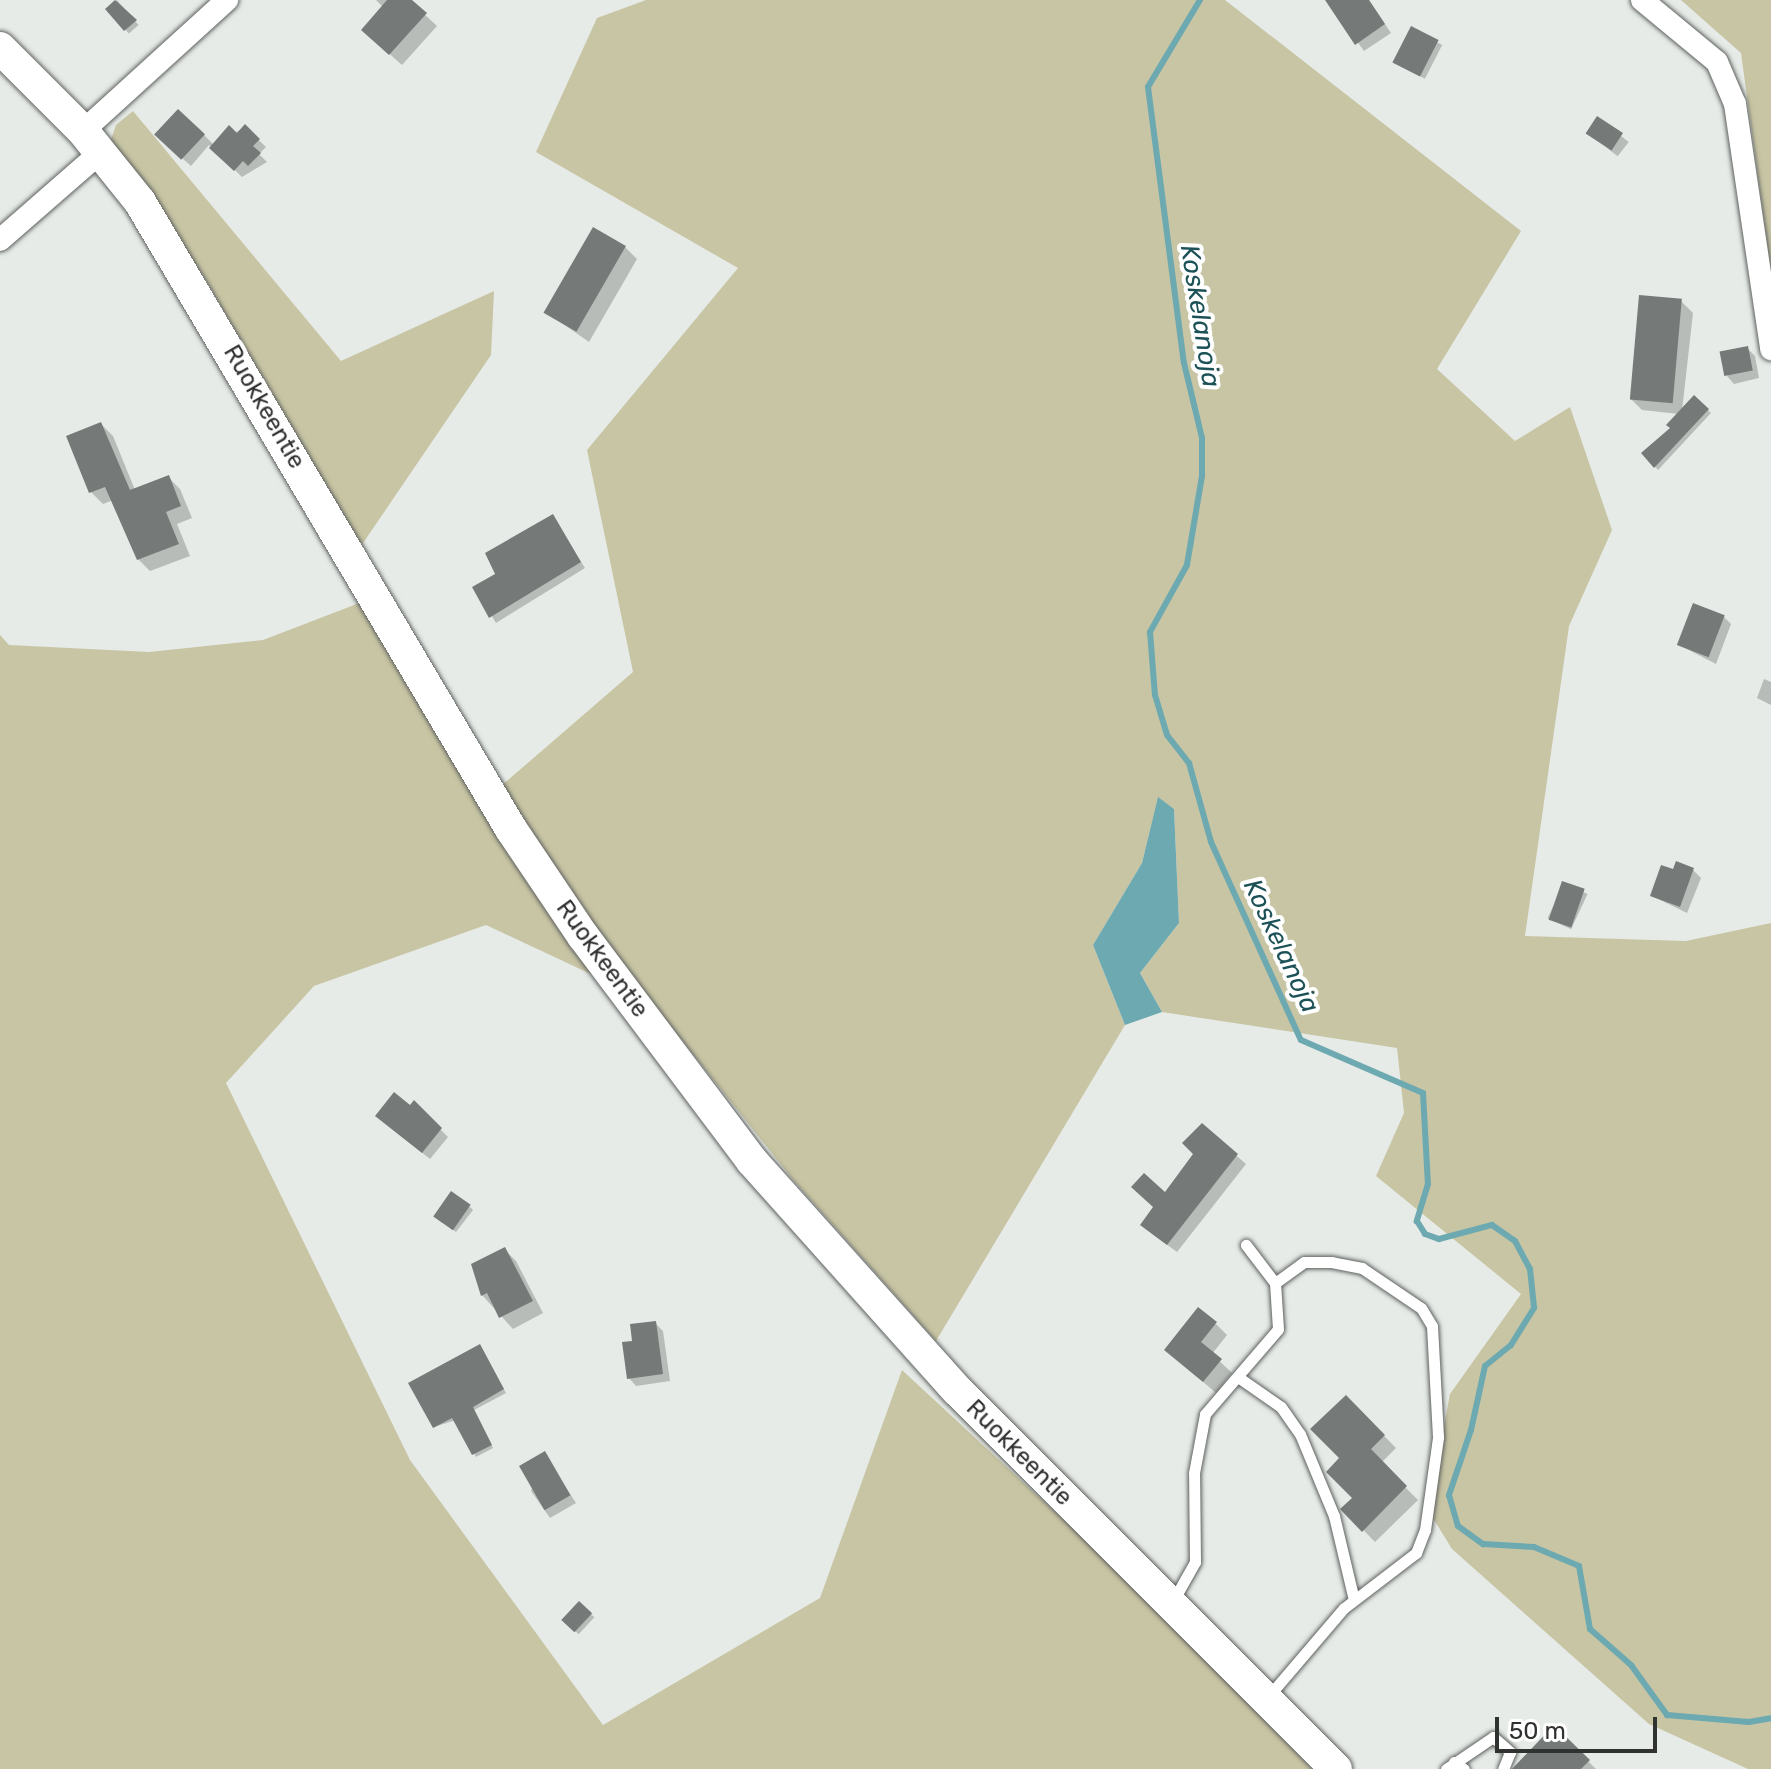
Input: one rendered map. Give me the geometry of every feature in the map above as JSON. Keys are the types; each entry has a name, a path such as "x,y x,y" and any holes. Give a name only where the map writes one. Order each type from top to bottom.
{"street":[{"path":"0,240 227,0"},
{"path":"1642,0 1717,62 1735,104 1771,349"},
{"name":"Ruokkeentie","path":"0,48 92,141 187,277 415,671 583,936 752,1161 860,1287 1170,1605 1336,1769"}],"lane":[{"path":"1170,1605 1195,1562 1194,1473 1205,1414 1278,1329 1275,1283 1246,1245"},
{"path":"1267,1699 1354,1600 1416,1553 1425,1530 1438,1437 1432,1326 1398,1287 1362,1268 1304,1262 1275,1283"},
{"path":"1238,1377 1281,1407 1300,1434 1334,1516 1354,1600"},
{"path":"1455,1767 1493,1737 1510,1752 1503,1769"}],"shaded area":[{"path":"646,0 1225,0 1521,231 1437,369 1515,441 1570,407 1612,530 1569,626 1525,936 1686,941 1771,923 1771,1769 1748,1769 1649,1724 1452,1549 1428,1510 1450,1394 1521,1294 1376,1176 1404,1113 1397,1048 1162,1012 1140,973 1179,923 1174,809 1158,798 1142,863 1093,945 1125,1025 936,1341 794,1181 610,950 500,787 633,672 587,450 738,268 536,152 597,18"},
{"path":"1681,0 1771,0 1771,271 1741,53"},
{"path":"133,111 341,361 494,291 491,355 361,546 204,277 108,148 116,125"},
{"path":"362,602 595,976 486,925 314,986 226,1083 410,1460 603,1725 820,1598 902,1370 1122,1574 1312,1769 0,1769 0,635 9,645 149,652 263,640"}],"water":[{"path":"1158,797 1174,809 1179,923 1140,973 1162,1012 1125,1025 1093,945 1142,863"}],"building":[{"path":"115,0 137,20 124,31 105,9"},
{"path":"387,0 412,0 427,13 389,55 361,30"},
{"path":"1325,0 1369,0 1385,24 1355,45"},
{"path":"1411,26 1439,40 1420,77 1392,63"},
{"path":"178,109 205,134 181,160 154,135"},
{"path":"1597,116 1623,133 1612,150 1586,134"},
{"path":"245,124 260,139 253,146 261,153 248,166 243,161 234,171 209,148 229,125 237,133"},
{"path":"593,227 626,246 576,332 544,313"},
{"path":"1639,295 1682,299 1673,403 1630,400"},
{"path":"1748,346 1753,371 1724,376 1720,352"},
{"path":"1694,395 1709,409 1654,468 1641,453 1670,428 1666,425"},
{"path":"101,422 130,490 169,475 181,506 166,512 179,544 137,560 105,487 89,493 66,436"},
{"path":"553,514 581,562 489,618 472,587 495,574 485,553"},
{"path":"1693,603 1725,615 1709,657 1677,645"},
{"path":"1676,861 1694,868 1680,907 1650,896 1661,865 1673,869"},
{"path":"1562,881 1585,889 1571,928 1549,920"},
{"path":"394,1092 410,1105 414,1100 442,1128 422,1153 375,1116"},
{"path":"1202,1123 1238,1154 1167,1245 1140,1225 1153,1207 1131,1187 1144,1173 1165,1192 1193,1154 1182,1143"},
{"path":"451,1191 471,1205 453,1230 433,1216"},
{"path":"505,1247 533,1301 499,1318 487,1293 481,1296 471,1264"},
{"path":"1198,1307 1217,1322 1201,1342 1222,1359 1203,1382 1164,1350"},
{"path":"656,1321 663,1374 627,1379 622,1342 632,1341 630,1324"},
{"path":"480,1344 504,1389 473,1407 492,1445 472,1455 452,1418 433,1428 408,1383"},
{"path":"1346,1395 1385,1435 1371,1449 1407,1486 1362,1532 1340,1509 1352,1498 1326,1472 1339,1458 1310,1429"},
{"path":"545,1451 570,1495 545,1510 519,1466"},
{"path":"579,1601 592,1613 574,1632 561,1620"},
{"path":"1554,1725 1590,1760 1581,1769 1512,1769"}],"waterway":[{"name":"Koskelanoja","path":"1200,0 1148,87 1184,363 1202,438 1202,476 1187,565 1150,632 1155,695 1167,735 1189,763 1211,842 1301,1040 1423,1093 1428,1184 1417,1221 1425,1234 1439,1239 1492,1225 1515,1241 1530,1269 1534,1308 1511,1345 1485,1366 1471,1430 1449,1495 1458,1526 1483,1544 1534,1547 1579,1566 1590,1629 1631,1665 1667,1715 1749,1722 1771,1718"}]}
